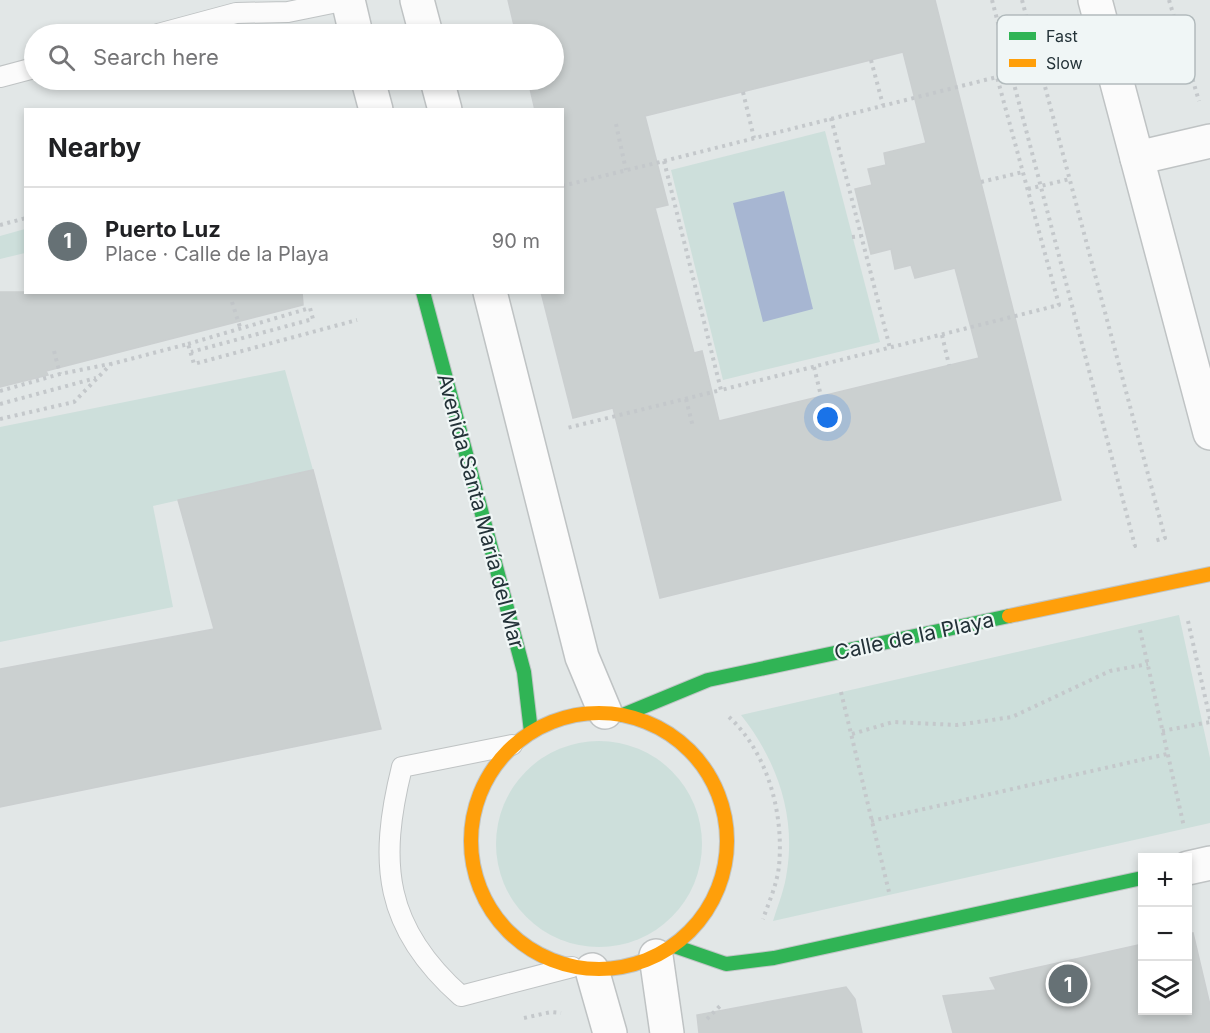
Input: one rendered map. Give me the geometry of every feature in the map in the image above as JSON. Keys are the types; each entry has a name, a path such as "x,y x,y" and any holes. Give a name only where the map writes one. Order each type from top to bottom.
{"street":[{"path":"347,0 353,24"},
{"path":"417,0 423,24"},
{"path":"1095,0 1099,15"},
{"path":"1117,84 1210,433"},
{"path":"371,90 375,108"},
{"path":"440,90 444,108"},
{"path":"1137,158 1210,141"},
{"name":"Avenida Santa María del Mar","path":"424,294 524,672 531,732"},
{"path":"491,294 582,657 614,714"},
{"name":"Calle de la Playa","path":"614,714 708,680 1210,574"},
{"path":"614,714 659,727 689,749 712,779 725,814 728,852 720,887 701,920 665,951 625,967 582,968 539,955 510,934 489,907 474,875 470,840 475,805 490,773 512,746 531,732 566,716 614,714"},
{"path":"665,951 726,964 774,958 1138,879"},
{"path":"665,951 667,1033"},
{"path":"582,968 610,1033"}],"lane":[{"path":"195,24 236,13 288,12 347,0"},
{"path":"0,77 24,71"},
{"path":"512,746 402,767 394,801 389,842 392,889 407,933 436,974 461,996 582,968"}],"path":[{"path":"992,0 997,19"},
{"path":"1022,0 1026,15"},
{"path":"1169,0 1173,15"},
{"path":"871,60 883,105"},
{"path":"564,186 997,77"},
{"path":"561,430 1059,305 999,84"},
{"path":"1014,84 1135,546"},
{"path":"1045,84 1165,538 1124,548"},
{"path":"1193,84 1198,102 1204,100"},
{"path":"743,92 754,138"},
{"path":"831,118 890,348"},
{"path":"616,124 626,170"},
{"path":"664,161 721,390"},
{"path":"981,182 1023,172"},
{"path":"1028,189 1070,179"},
{"path":"0,225 24,219"},
{"path":"852,237 861,236"},
{"path":"232,302 240,327"},
{"path":"0,391 60,374 111,364 188,344 310,308 313,319 191,352"},
{"path":"188,344 194,364 357,320"},
{"path":"942,335 950,365"},
{"path":"54,351 60,374"},
{"path":"0,419 74,402 111,364"},
{"path":"814,367 820,396"},
{"path":"0,404 97,378"},
{"path":"686,399 693,427"},
{"path":"1140,627 1167,754 1197,866"},
{"path":"852,735 893,722 957,725 1012,717 1110,671 1148,664"},
{"path":"708,680 714,702 754,748 770,785 777,812 779,866 773,893 759,929 768,929 774,958"},
{"path":"840,686 891,901"},
{"path":"1162,731 1210,722"},
{"path":"871,821 1167,754"},
{"path":"482,991 496,1024 551,1012 565,1013"}],"shaded area":[{"path":"825,131 880,342 723,380 671,170"},
{"path":"24,229 24,253 0,259 0,236"},
{"path":"285,370 313,470 153,506 173,607 0,642 0,427"},
{"path":"1179,615 1210,758 1210,823 773,921 787,871 789,829 786,808 764,750 741,715"},
{"path":"589,741 609,741 629,745 648,753 665,764 679,778 698,814 702,844 698,874 690,893 679,910 665,924 629,943 609,947 589,947 569,943 550,935 533,924 519,910 500,874 496,854 496,834 500,814 508,795 519,778 533,764 569,745"}],"water":[{"path":"784,191 813,309 763,322 733,203"}],"building":[{"path":"508,0 935,0 1061,500 660,598 613,408 573,418 542,294 564,294 564,108 535,108 530,90 564,90 564,24 514,24","holes":["903,52 926,143 884,153 886,165 868,169 872,185 855,189 871,254 891,249 895,269 911,265 915,278 955,268 979,358 719,421 702,351 694,353 655,208 668,205 645,116"]},
{"path":"0,292 24,292 24,294 302,294 303,305 46,371 48,375 0,387"},
{"path":"313,470 381,729 0,807 0,669 214,629 178,500"},
{"path":"1192,933 1210,1005 1210,1033 953,1033 943,996 996,990 990,978 1138,945 1138,1015 1192,1015"},
{"path":"846,987 855,999 862,1033 699,1033 697,1015"}],"traffic: fast":[{"path":"424,294 524,672 531,732"},
{"path":"623,715 708,680 1009,616"},
{"path":"674,946 726,964 774,958 1138,879"}],"traffic: slow":[{"path":"1009,616 1210,574"},
{"path":"586,713 612,713 636,718 659,728 690,750 706,770 722,804 727,841 722,878 706,912 690,932 670,948 636,964 612,969 586,969 562,964 539,954 508,932 492,912 476,878 471,854 471,828 476,804 486,781 508,750 528,734 562,718 586,713"}],"place":[{"name":"Puerto Luz","path":"1068,984"}]}
